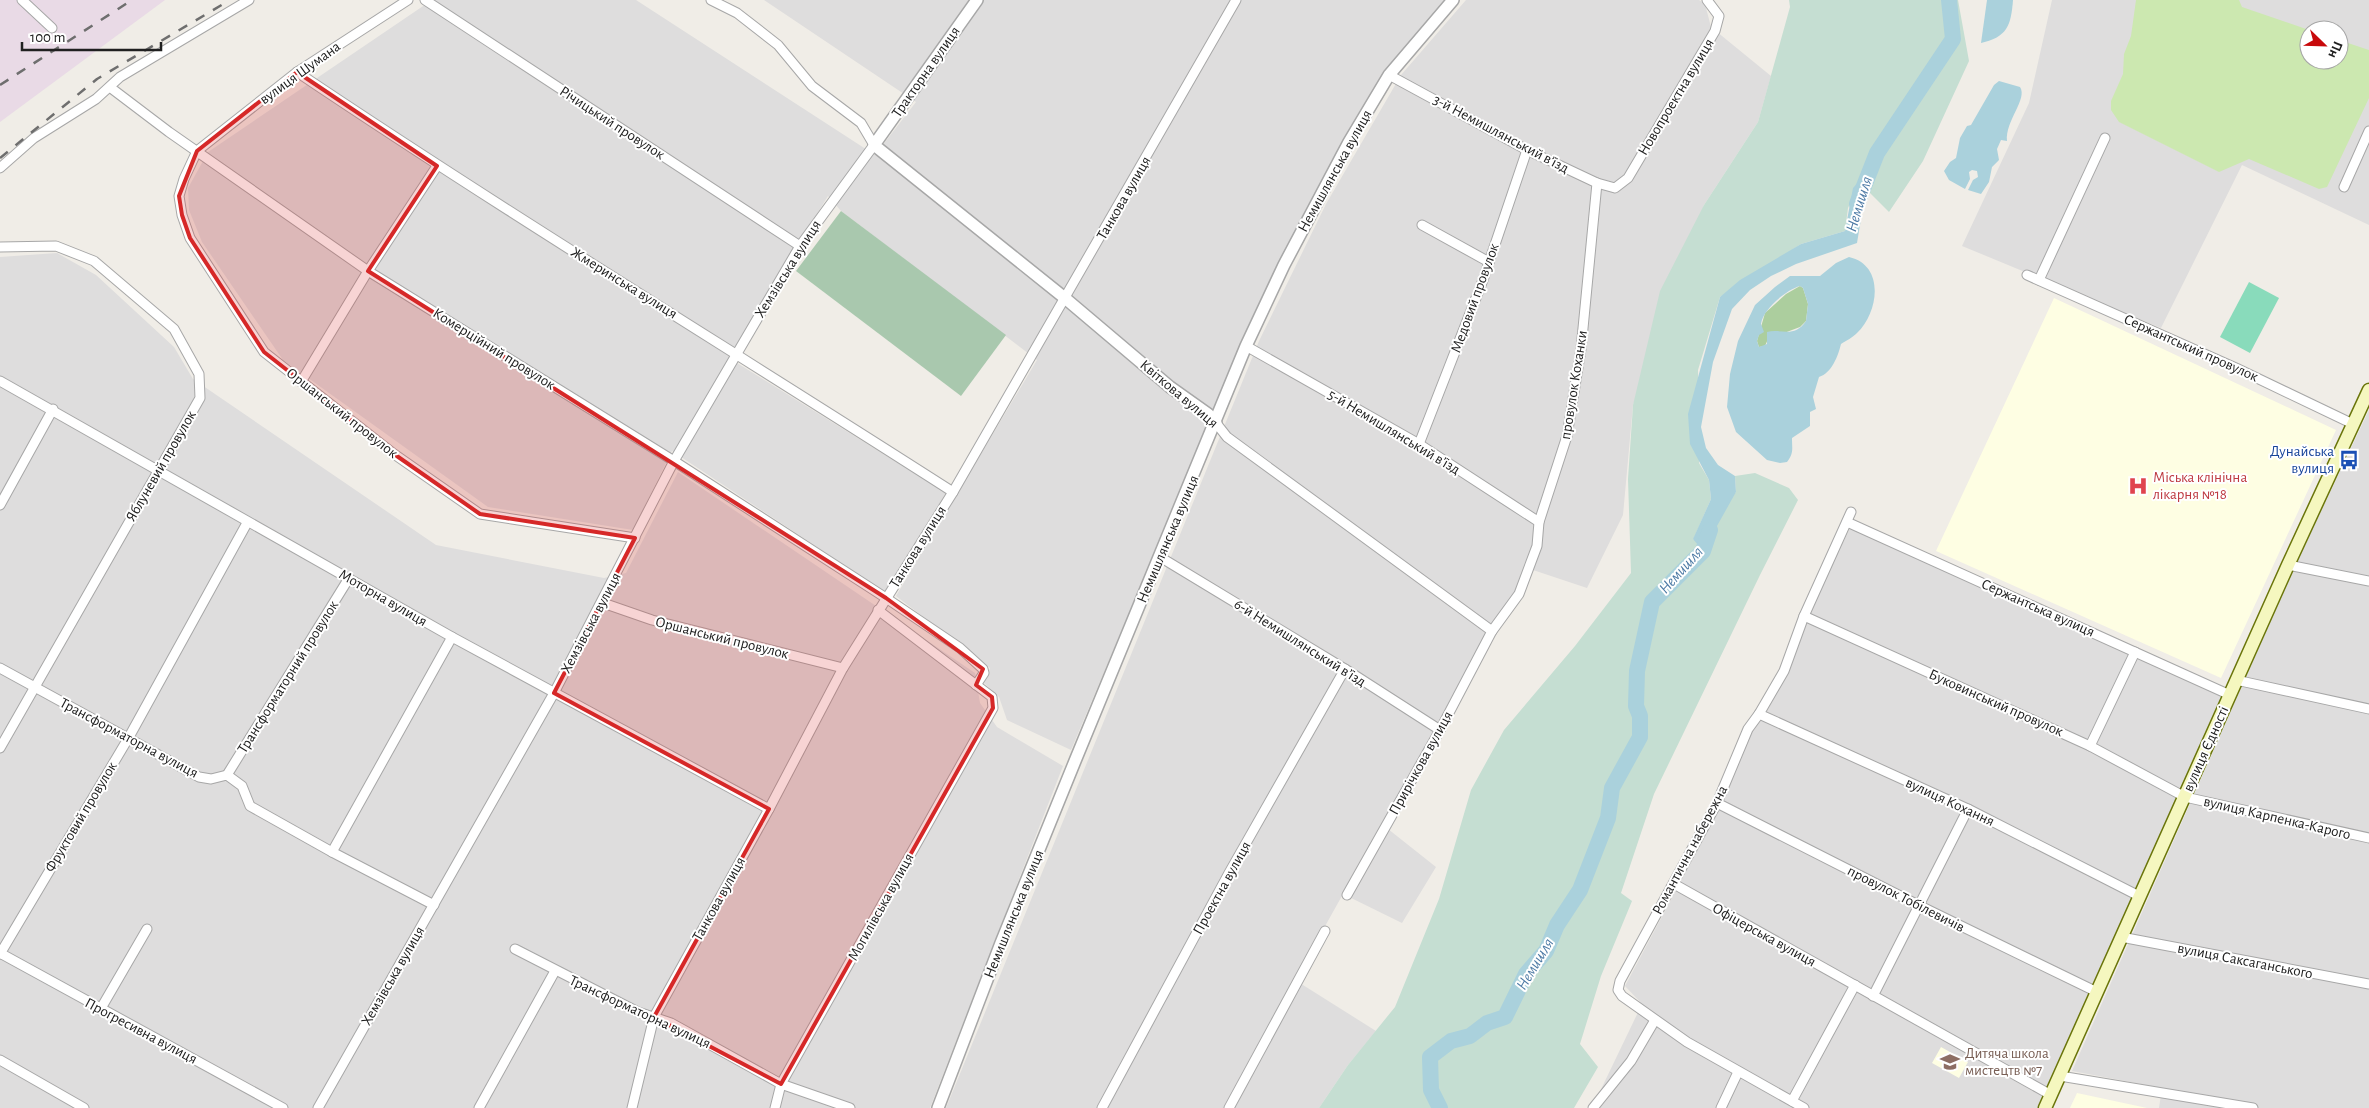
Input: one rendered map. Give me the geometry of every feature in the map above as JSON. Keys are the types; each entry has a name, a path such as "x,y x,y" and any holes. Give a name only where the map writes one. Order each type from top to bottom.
{"main road":[{"name":"вулиця Єдності","path":"2045,1108 2236,680 2369,390"}],"street":[{"path":"22,0 52,28"},
{"path":"0,168 34,138 111,88 120,77 249,0"},
{"name":"вулиця Шумана","path":"197,151 297,72 408,0"},
{"name":"Річицький провулок","path":"425,0 800,246"},
{"path":"711,0 738,13 778,45 812,86 861,123 874,145"},
{"name":"Тракторна вулиця","path":"874,145 977,0"},
{"name":"Танкова вулиця","path":"632,1108 654,1017 769,809 843,668 953,492 1066,299 1236,0"},
{"name":"Немишлянська вулиця","path":"938,1108 1001,943 1246,346 1284,264 1344,151 1389,75 1453,0"},
{"name":"Новопроектна вулиця","path":"1615,188 1628,178 1716,31 1719,16 1707,0"},
{"name":"Жмеринська вулиця","path":"297,72 437,166 953,492"},
{"name":"3-й Немишлянський в’їзд","path":"1389,75 1528,150 1597,183 1615,188"},
{"name":"Комерційний провулок","path":"111,88 368,271 674,461 934,629 983,669 984,673 976,685"},
{"path":"2344,187 2369,131"},
{"path":"2038,280 2105,138"},
{"name":"Хемзівська вулиця","path":"318,1108 554,693 674,461 800,246 874,145"},
{"name":"Квіткова вулиця","path":"874,145 1066,299 1170,387 1208,414 1227,437 1492,631"},
{"name":"Медовий провулок","path":"1420,444 1489,262 1528,150"},
{"name":"Оршанський провулок","path":"197,151 184,179 179,196 182,214 190,238 264,352 394,454 480,514 635,538"},
{"path":"301,382 368,271 437,166"},
{"name":"провулок Коханки","path":"1492,631 1519,594 1538,546 1539,522 1567,436 1581,348 1597,183"},
{"path":"1422,225 1489,262"},
{"name":"Яблуневий провулок","path":"0,247 56,246 94,261 174,329 199,374 200,398 0,748"},
{"name":"Сержантський провулок","path":"2027,275 2236,368 2353,424"},
{"name":"5-й Немишлянський в’їзд","path":"1246,346 1420,444 1539,522"},
{"name":"Моторна вулиця","path":"0,381 53,409 247,523 350,578 554,693 769,809"},
{"path":"0,505 53,409"},
{"name":"Романтична набережна","path":"1655,1020 1622,996 1618,990 1620,981 1717,803 1748,729 1784,671 1804,616 1851,512"},
{"name":"Сержантська вулиця","path":"1847,522 2230,695"},
{"name":"Фруктовий провулок","path":"0,953 129,737 247,523"},
{"name":"6-й Немишлянський в’їзд","path":"1160,557 1345,669 1440,730"},
{"path":"2288,565 2369,581"},
{"name":"Трансформаторний провулок","path":"227,775 350,578"},
{"name":"Оршанський провулок","path":"602,603 652,620 843,668"},
{"path":"878,610 976,685"},
{"name":"Буковинський провулок","path":"1804,616 2090,746 2185,797"},
{"name":"Прирічкова вулиця","path":"1347,895 1440,730 1492,631"},
{"path":"332,852 452,637"},
{"path":"2090,746 2136,652"},
{"name":"Трансформаторна вулиця","path":"0,668 199,777 211,779 227,775"},
{"name":"Проектна вулиця","path":"1102,1108 1229,873 1345,669"},
{"path":"2236,680 2369,709"},
{"name":"Могилівська вулиця","path":"776,1108 781,1084 993,708 992,697 976,685"},
{"name":"вулиця Кохання","path":"1759,714 1968,809 2139,896"},
{"path":"227,775 242,786 250,806 332,852 434,905"},
{"name":"вулиця Карпенка-Карого","path":"2185,797 2369,838"},
{"name":"провулок Тобілевичів","path":"1717,803 1918,905 2097,992"},
{"path":"1873,996 1968,809"},
{"name":"Офіцерська вулиця","path":"1674,884 2051,1095"},
{"path":"100,1010 146,929"},
{"path":"1229,1108 1325,932"},
{"name":"вулиця Саксаганського","path":"2121,937 2369,984"},
{"name":"Трансформаторна вулиця","path":"515,949 555,972 638,1012 670,1023 781,1084 850,1108"},
{"name":"Прогресивна вулиця","path":"0,953 100,1010 283,1108"},
{"path":"479,1108 555,972"},
{"path":"1792,1101 1855,985"},
{"path":"1593,1108 1631,1061 1655,1020 1738,1072 1804,1108"},
{"path":"0,1060 84,1108"},
{"path":"1721,1108 1738,1072"},
{"path":"2060,1076 2214,1105 2253,1108"}],"highlighted area":[{"path":"297,72 437,166 368,271 886,598 983,669 976,685 992,697 993,708 781,1084 654,1017 769,809 554,693 635,538 480,514 394,454 264,352 190,238 182,215 179,196 197,151"}],"shaded area":[{"path":"0,0 165,0 0,122"},
{"path":"432,0 636,0 875,155 916,102 764,0 1449,0 1386,73 1248,332 1071,750 1007,720 999,697 984,683 990,668 896,596 1037,360 841,211 828,196 729,358 946,493 885,592 672,451 633,530 488,507 283,360 202,242 189,210 188,188 208,152"},
{"path":"1466,0 1699,0 1705,4 1711,27 1771,76 1758,122 1704,205 1633,405 1623,515 1587,588 1524,567 1514,594 1383,825 1436,867 1402,923 1343,894 1295,980 1376,1031 1348,1065 1319,1108 946,1108 1259,341 1326,204 1401,75"},
{"path":"1789,0 1958,0 1969,61 1923,161 1889,212 1866,189 1862,179 1848,208 1845,231 1801,244 1720,297 1698,370 1699,463 1709,480 1711,499 1693,540 1736,492 1735,476 1755,473 1789,488 1798,500 1654,794 1621,893 1632,901 1601,976 1580,1044 1598,1067 1574,1108 1319,1108 1348,1065 1395,1007 1439,899 1471,790 1504,730 1575,646 1631,573 1628,479 1633,405 1660,291 1704,205 1758,122 1790,7"},
{"path":"2052,0 2369,0 2369,225 2242,165 2161,328 1962,246 2029,103"},
{"path":"841,211 1006,335 961,396 796,271"},
{"path":"57,253 96,275 174,347 193,379 436,545 604,578 626,573 678,472 975,673 980,703 997,727 1063,766 930,1108 0,1108 0,257"},
{"name":"Міська клінічна лікарня №18","path":"2054,298 2336,430 2221,678 1936,551"},
{"path":"2369,410 2369,1108 2159,1108 2162,1088 2072,1071 2291,575"},
{"path":"1850,528 2223,696 2039,1108 1592,1108 1642,1004 1625,986 1715,817 1751,731"},
{"name":"Дитяча школа мистецтв №7","path":"1941,1047 1968,1062 1959,1078 1932,1063"},
{"path":"2077,1093 2147,1108 2070,1108"}],"green space":[{"path":"2136,0 2239,0 2242,7 2299,27 2299,70 2349,70 2349,43 2369,50 2369,98 2327,187 2319,189 2249,159 2219,172 2119,122 2111,110 2111,101 2123,74 2124,54 2131,36"},
{"path":"2249,282 2279,298 2250,353 2220,337"},
{"path":"1800,286 1803,288 1808,304 1806,321 1800,327 1768,339 1765,346 1759,347 1757,341 1765,313 1786,294"}],"water":[{"path":"1987,0 2013,0 2011,17 2002,34 1981,43"},
{"path":"1999,81 2020,87 2022,92 2009,126 2007,141 2001,140 1997,149 1999,160 1992,167 1989,182 1981,194 1968,190 1973,180 1978,177 1977,171 1972,170 1969,172 1970,179 1965,189 1949,180 1944,171 1950,162 1956,158 1960,138 1967,126 1971,125 1994,85"},
{"path":"1862,178 1866,189 1857,243 1796,264 1771,276 1750,290 1732,309 1713,362 1701,427 1706,448 1718,465 1735,476 1736,492 1703,551 1693,539 1711,499 1709,480 1690,444 1688,414 1720,297 1740,280 1801,244 1845,231 1853,188"},
{"path":"1849,257 1861,262 1869,269 1875,290 1874,302 1864,324 1857,333 1841,344 1831,368 1819,377 1813,397 1816,409 1810,412 1810,426 1792,438 1792,453 1787,462 1780,463 1767,460 1736,432 1727,407 1730,374 1738,341 1755,305 1775,287 1790,276 1820,276 1836,263","holes":["1800,286 1803,288 1808,304 1806,321 1797,330 1767,332 1767,344 1759,347 1757,341 1759,335 1764,332 1761,324 1766,312 1776,301 1794,288"]}],"waterway":[{"name":"Немишля","path":"1857,204 1877,153 1953,39 1949,0"},
{"name":"Немишля","path":"1440,1108 1431,1090 1430,1057 1451,1041 1470,1036 1487,1023 1505,1017 1526,974 1546,951 1557,925 1580,890 1608,818 1612,788 1640,737 1640,716 1636,706 1637,671 1652,602 1703,551 1710,530"}],"railway":[{"path":"0,85 132,0"},
{"path":"0,158 97,79 230,0"}],"place":[{"name":"Дунайська вулиця","path":"2349,460"},
{"name":"Міська клінічна лікарня №18","path":"2138,486"},
{"name":"Дитяча школа мистецтв №7","path":"1950,1062"}]}
